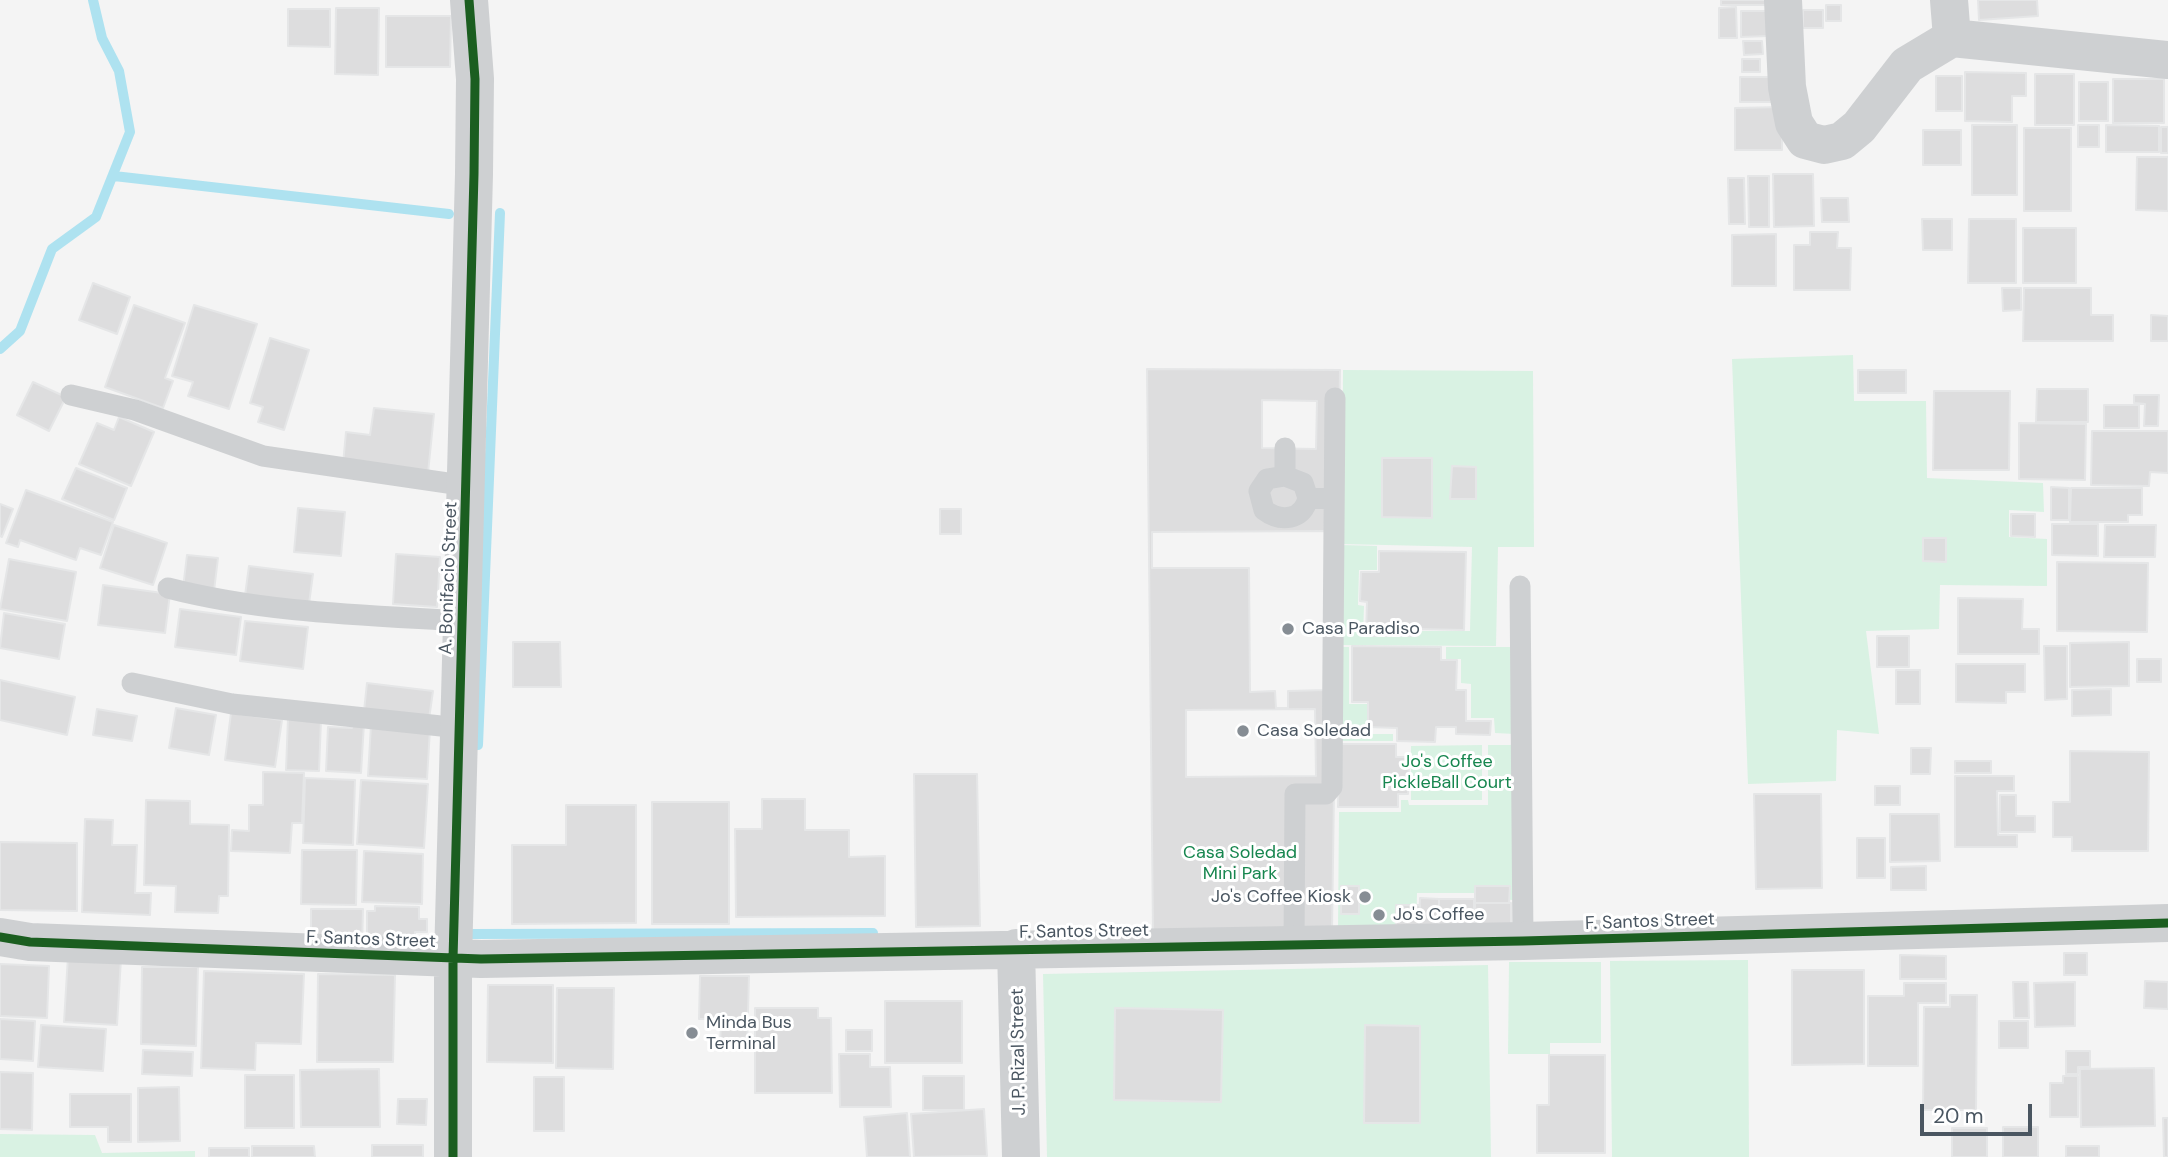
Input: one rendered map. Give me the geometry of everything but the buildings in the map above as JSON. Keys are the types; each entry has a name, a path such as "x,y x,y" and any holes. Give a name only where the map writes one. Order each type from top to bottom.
{"street":[{"name":"A. Bonifacio Street","path":"453,1157 453,958 468,486 475,93 469,0"},
{"path":"1783,0 1787,87 1794,123 1805,140 1824,145 1842,142 1859,127 1907,65 1952,38 2168,60"},
{"path":"1949,0 1952,38"},
{"name":"F. Santos Street","path":"0,937 30,942 453,958 1294,946 2168,923"},
{"name":"J. P. Rizal Street","path":"1016,948 1021,1157"}],"lane":[{"path":"71,395 135,410 262,456 468,486"},
{"path":"1294,946 1295,794 1326,794 1332,787 1335,398"},
{"path":"1285,448 1285,476"},
{"path":"1285,476 1303,483 1308,498 1301,512 1284,525 1264,510 1259,491 1267,479 1285,476"},
{"path":"1308,498 1334,499"},
{"path":"1520,586 1523,941"},
{"path":"169,588 224,603 319,613 463,621"},
{"path":"132,684 232,704 460,728"}],"green space":[{"path":"1853,355 1854,401 1926,401 1927,478 2043,483 2044,512 2009,510 2009,537 2047,539 2047,586 1940,585 1939,629 1866,631 1879,734 1837,730 1836,781 1748,784 1732,359"},
{"path":"1343,370 1533,371 1534,547 1498,547 1496,646 1340,645 1341,545 1377,546 1377,570 1359,570 1358,605 1364,606 1363,636 1417,637 1419,631 1470,631 1472,547 1342,544"},
{"path":"1340,647 1349,647 1349,704 1367,704 1367,734 1393,734 1393,741 1338,741"},
{"path":"1446,647 1516,647 1515,734 1495,733 1494,718 1471,718 1471,684 1461,683 1461,659 1446,659"},
{"name":"Jo's Coffee PickleBall Court","path":"1482,745 1482,800 1411,800 1411,746"},
{"path":"1488,745 1513,745 1514,900 1478,899 1477,893 1417,893 1416,930 1338,929 1339,812 1401,812 1401,800 1408,800 1409,805 1488,805"},
{"path":"1748,960 1749,1157 1612,1157 1610,961"},
{"path":"1509,962 1601,962 1601,1043 1550,1043 1550,1054 1508,1054"},
{"path":"1488,965 1491,1157 1047,1157 1043,974"},
{"path":"0,1134 95,1135 102,1153 195,1151 195,1157 0,1157"}],"waterway":[{"path":"0,349 20,331 52,249 96,217 130,132 119,71 102,38 93,0"},
{"path":"114,176 449,214"},
{"path":"478,745 500,213"},
{"path":"470,934 873,933"}],"cycle path":[{"path":"453,1157 453,959 474,174 475,79 469,0"},
{"path":"0,937 30,942 481,959 1523,941 2168,923"}],"place":[{"name":"Casa Paradiso","path":"1288,629"},
{"name":"Casa Soledad","path":"1243,731"},
{"name":"Jo's Coffee Kiosk","path":"1365,897"},
{"name":"Jo's Coffee","path":"1379,915"},
{"name":"Minda Bus Terminal","path":"692,1033"}],"park label":[{"name":"Casa Soledad Mini Park","path":"1240,863"}]}
